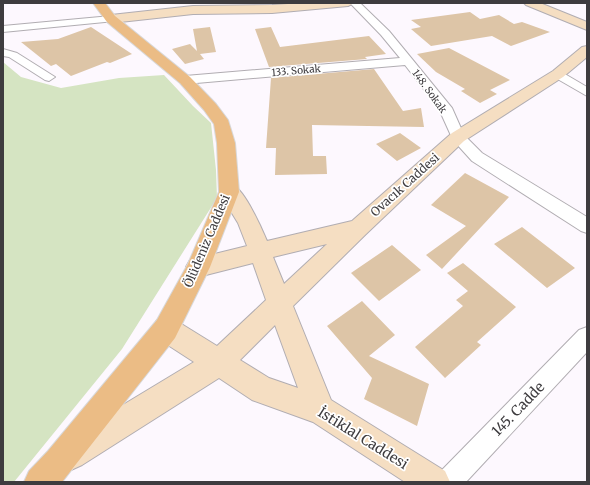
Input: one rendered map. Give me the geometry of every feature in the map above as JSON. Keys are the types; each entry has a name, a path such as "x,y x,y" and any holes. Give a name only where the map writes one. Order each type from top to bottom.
{"main road":[{"path":"105,11 193,10 348,3"},
{"path":"530,3 587,26"},
{"name":"Ölüdeniz Caddesi","path":"40,482 59,462 166,329 198,267 229,192 226,143 222,124 210,107 184,80 105,11"},
{"name":"Ovacık Caddesi","path":"198,267 358,228 458,137 558,74 587,50"},
{"path":"229,192 248,221 321,410"},
{"path":"59,462 218,363 358,228"},
{"name":"İstiklal Caddesi","path":"166,329 262,390 321,410 434,482"}],"street":[{"name":"148. Sokak","path":"355,3 385,33 408,61 445,108 458,137 477,157 587,226"},
{"path":"3,29 105,11"},
{"path":"3,52 13,55 49,77"},
{"name":"133. Sokak","path":"184,80 408,61"},
{"path":"558,74 587,92"},
{"name":"145. Cadde","path":"448,482 587,336"}],"green space":[{"path":"3,62 21,77 61,88 119,78 164,75 211,123 216,170 217,198 122,349 14,482 3,482"}],"building":[{"path":"470,12 480,19 499,15 514,24 522,22 550,32 511,46 492,36 431,46 411,29 421,27 411,20"},
{"path":"91,27 132,54 71,76 56,64 51,66 21,42 58,39"},
{"path":"210,27 216,52 200,54 204,59 185,64 172,49 190,44 197,51 193,29"},
{"path":"271,27 280,47 369,36 386,54 365,57 367,59 269,67 255,29"},
{"path":"449,48 510,80 490,90 497,94 480,103 461,91 465,89 436,72 417,54"},
{"path":"374,69 403,111 421,108 424,127 312,125 313,156 326,156 327,174 275,175 276,148 266,148 271,78"},
{"path":"400,133 421,148 397,161 376,144"},
{"path":"465,173 509,197 442,269 426,255 466,226 431,205"},
{"path":"522,227 575,268 547,288 494,244"},
{"path":"392,245 421,270 379,301 351,273"},
{"path":"463,263 516,307 477,342 481,345 445,378 415,347 463,306 456,300 468,291 447,273"},
{"path":"362,301 395,335 369,356 429,384 417,426 364,399 372,378 327,326"}]}
